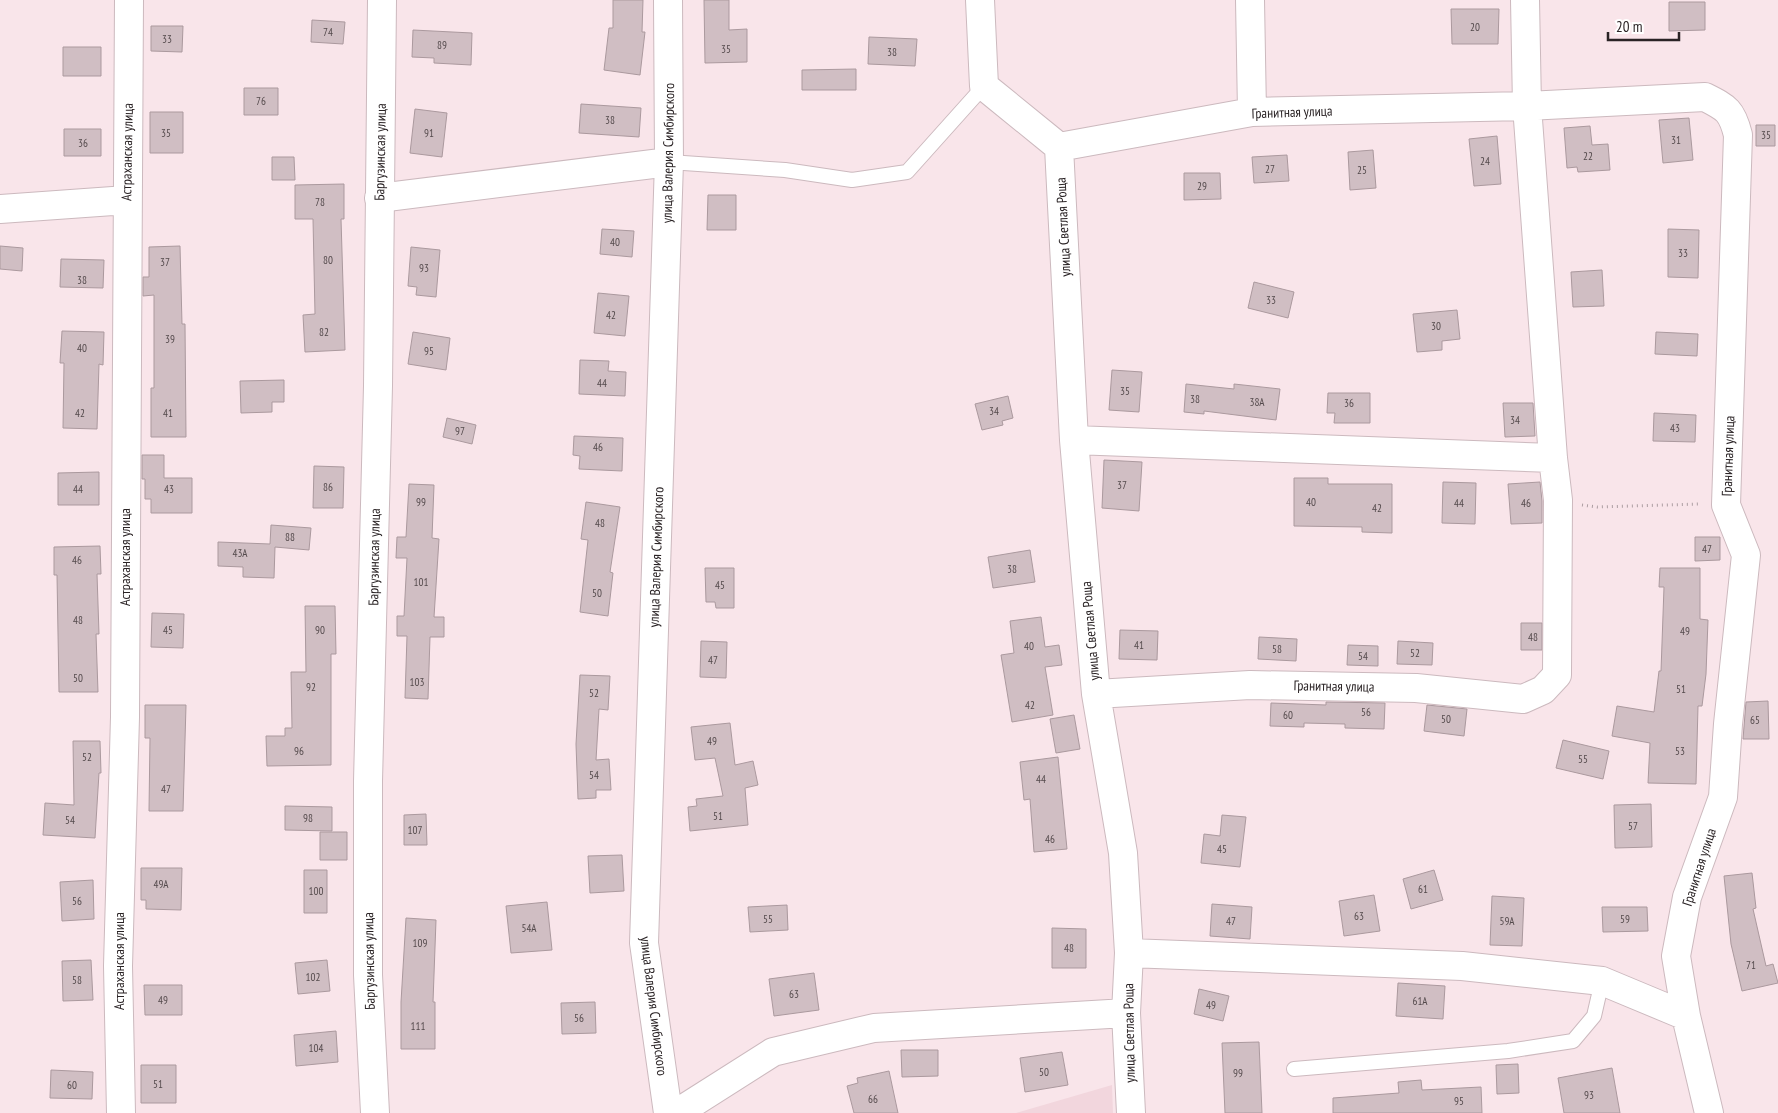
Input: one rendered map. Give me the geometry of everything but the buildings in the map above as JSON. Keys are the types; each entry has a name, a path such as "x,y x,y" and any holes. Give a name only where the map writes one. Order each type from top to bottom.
{"street":[{"name":"Астраханская улица","path":"121,1113 118,966 125,717 129,0"},
{"name":"Баргузинская улица","path":"376,1113 368,975 368,782 378,386 382,0"},
{"name":"улица Валерия Симбирского","path":"668,0 669,162 644,943 668,1113"},
{"path":"980,0 984,86 1059,147"},
{"path":"1250,0 1252,112"},
{"name":"Гранитная улица","path":"1096,694 1250,684 1416,688 1524,699 1543,690 1557,675 1558,500 1553,458 1527,106 1524,0"},
{"name":"Гранитная улица","path":"1059,147 1252,112 1527,106 1706,97 1723,106 1734,119 1738,134 1726,505 1746,555 1728,724 1723,797 1687,897 1676,956 1686,1016 1709,1113"},
{"name":"улица Светлая Роща","path":"1059,147 1074,440 1096,694 1123,853 1130,953 1126,1014 1131,1113"},
{"path":"379,198 669,162"},
{"path":"0,209 127,200"},
{"path":"1074,440 1553,458"},
{"path":"1130,953 1462,966 1602,981 1686,1016"},
{"path":"677,1113 772,1052 874,1028 1126,1014"}],"lane":[{"path":"669,162 785,170 852,180 907,172 984,86"},
{"path":"1294,1069 1508,1051 1573,1041 1594,1016 1602,981"}],"path":[{"path":"1558,500 1597,507 1689,503 1726,505"}],"shaded area":[{"path":"1112,1085 1113,1113 1016,1113"}]}
